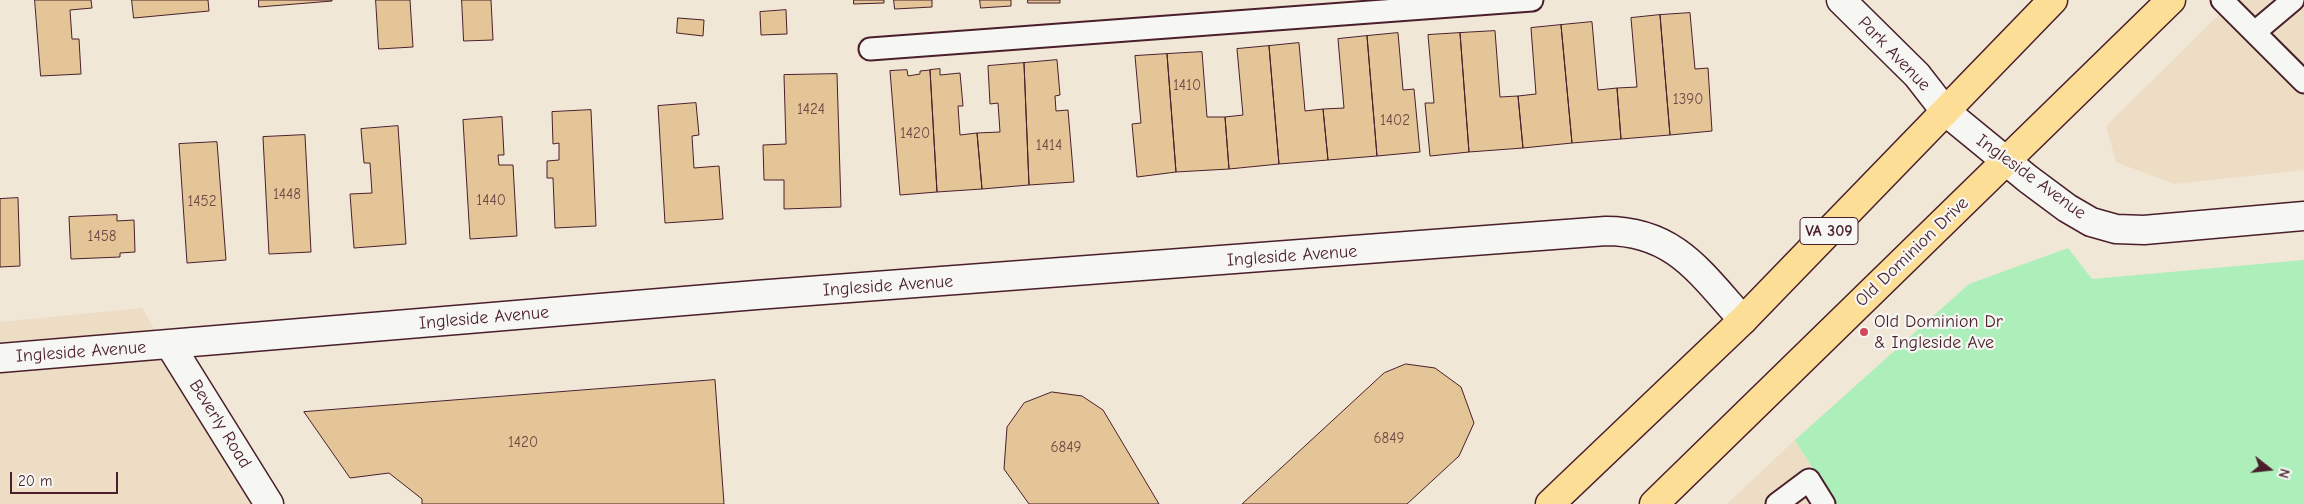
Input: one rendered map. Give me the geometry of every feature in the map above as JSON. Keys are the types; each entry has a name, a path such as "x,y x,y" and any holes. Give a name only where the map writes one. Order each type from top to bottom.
{"main road":[{"name":"VA 309","path":"1550,504 1743,320 2052,0"},
{"name":"Old Dominion Drive","path":"1654,504 2171,0"}],"street":[{"name":"Park Avenue","path":"1841,0 1917,75 1945,110"},
{"name":"Ingleside Avenue","path":"1945,110 2005,161 2067,208 2097,224 2116,229 2144,230 2304,216"},
{"name":"Ingleside Avenue","path":"0,358 756,295 1606,231 1639,233 1666,244 1690,263 1743,320"},
{"name":"Beverly Road","path":"170,345 268,504"}],"lane":[{"path":"870,48 1532,0"},
{"path":"2222,0 2304,82"},
{"path":"2255,32 2293,0"},
{"path":"1777,504 1809,480 1824,504"}],"shaded area":[{"path":"2234,0 2304,0 2304,170 2174,184 2116,162 2106,126"},
{"path":"142,308 255,504 0,504 0,322"},
{"path":"1795,440 1835,504 1727,504"}],"green space":[{"path":"2068,248 2092,279 2304,260 2304,504 1835,504 1795,440 1969,284"}],"building":[{"path":"35,0 91,0 92,8 70,10 72,39 79,39 81,74 41,76"},
{"path":"132,0 208,0 209,11 134,18"},
{"path":"259,0 332,0 332,1 259,7"},
{"path":"376,0 410,0 413,47 379,49"},
{"path":"462,0 491,0 493,40 464,41"},
{"path":"854,0 884,0 884,3 854,4"},
{"path":"894,0 932,0 932,7 895,9"},
{"path":"980,0 1011,0 1011,6 981,8"},
{"path":"1028,0 1060,0 1060,3 1028,3"},
{"path":"786,10 787,34 761,35 760,12"},
{"path":"1690,13 1695,69 1708,68 1712,131 1670,135 1660,15"},
{"path":"1660,15 1670,135 1621,139 1617,88 1637,87 1631,18"},
{"path":"678,18 704,20 703,36 677,33"},
{"path":"1592,22 1598,90 1617,88 1621,139 1572,143 1561,25"},
{"path":"1561,25 1572,143 1523,148 1518,96 1536,94 1531,28"},
{"path":"1495,31 1500,97 1518,96 1523,148 1469,152 1460,33"},
{"path":"1398,33 1403,90 1414,89 1420,152 1377,156 1367,36"},
{"path":"1460,33 1469,152 1430,156 1425,103 1434,103 1428,35"},
{"path":"1367,36 1377,156 1328,160 1323,109 1344,108 1338,39"},
{"path":"1299,43 1305,111 1323,109 1328,160 1279,164 1269,46"},
{"path":"1269,46 1279,164 1229,169 1225,117 1243,115 1237,49"},
{"path":"1202,52 1207,117 1225,117 1229,169 1176,172 1167,54"},
{"path":"1167,54 1176,172 1137,177 1132,124 1141,123 1135,56"},
{"path":"1057,60 1060,95 1055,96 1056,111 1068,110 1074,182 1029,185 1024,63"},
{"path":"1024,63 1029,185 982,189 977,133 1000,132 998,103 990,104 988,66"},
{"path":"940,69 940,75 960,73 963,106 958,106 960,135 977,133 982,189 937,192 930,70"},
{"path":"907,70 908,76 920,74 920,71 930,70 937,192 900,195 890,71"},
{"path":"837,74 841,207 784,209 784,180 764,180 763,145 786,144 784,75"},
{"path":"696,103 699,135 692,136 694,168 719,166 723,219 665,223 658,106"},
{"path":"591,110 596,226 555,228 553,178 547,178 547,161 559,160 559,143 553,144 552,112"},
{"path":"502,117 504,155 498,155 499,165 513,165 517,236 470,239 463,120"},
{"path":"398,126 406,244 354,248 350,194 372,193 370,163 364,163 361,129"},
{"path":"305,135 311,252 269,254 263,137"},
{"path":"217,142 226,260 187,263 179,144"},
{"path":"18,198 20,266 0,267 0,199"},
{"path":"117,215 117,221 134,220 135,252 120,253 120,257 71,259 69,217"},
{"path":"1406,364 1435,368 1461,387 1474,423 1459,456 1407,504 1242,504 1384,373"},
{"path":"715,380 724,504 422,504 422,499 389,473 350,478 304,412"},
{"path":"1052,392 1082,396 1103,410 1159,504 1029,504 1004,469 1007,427 1024,403"}],"place":[{"name":"Old Dominion Dr & Ingleside Ave","path":"1864,332"}]}
